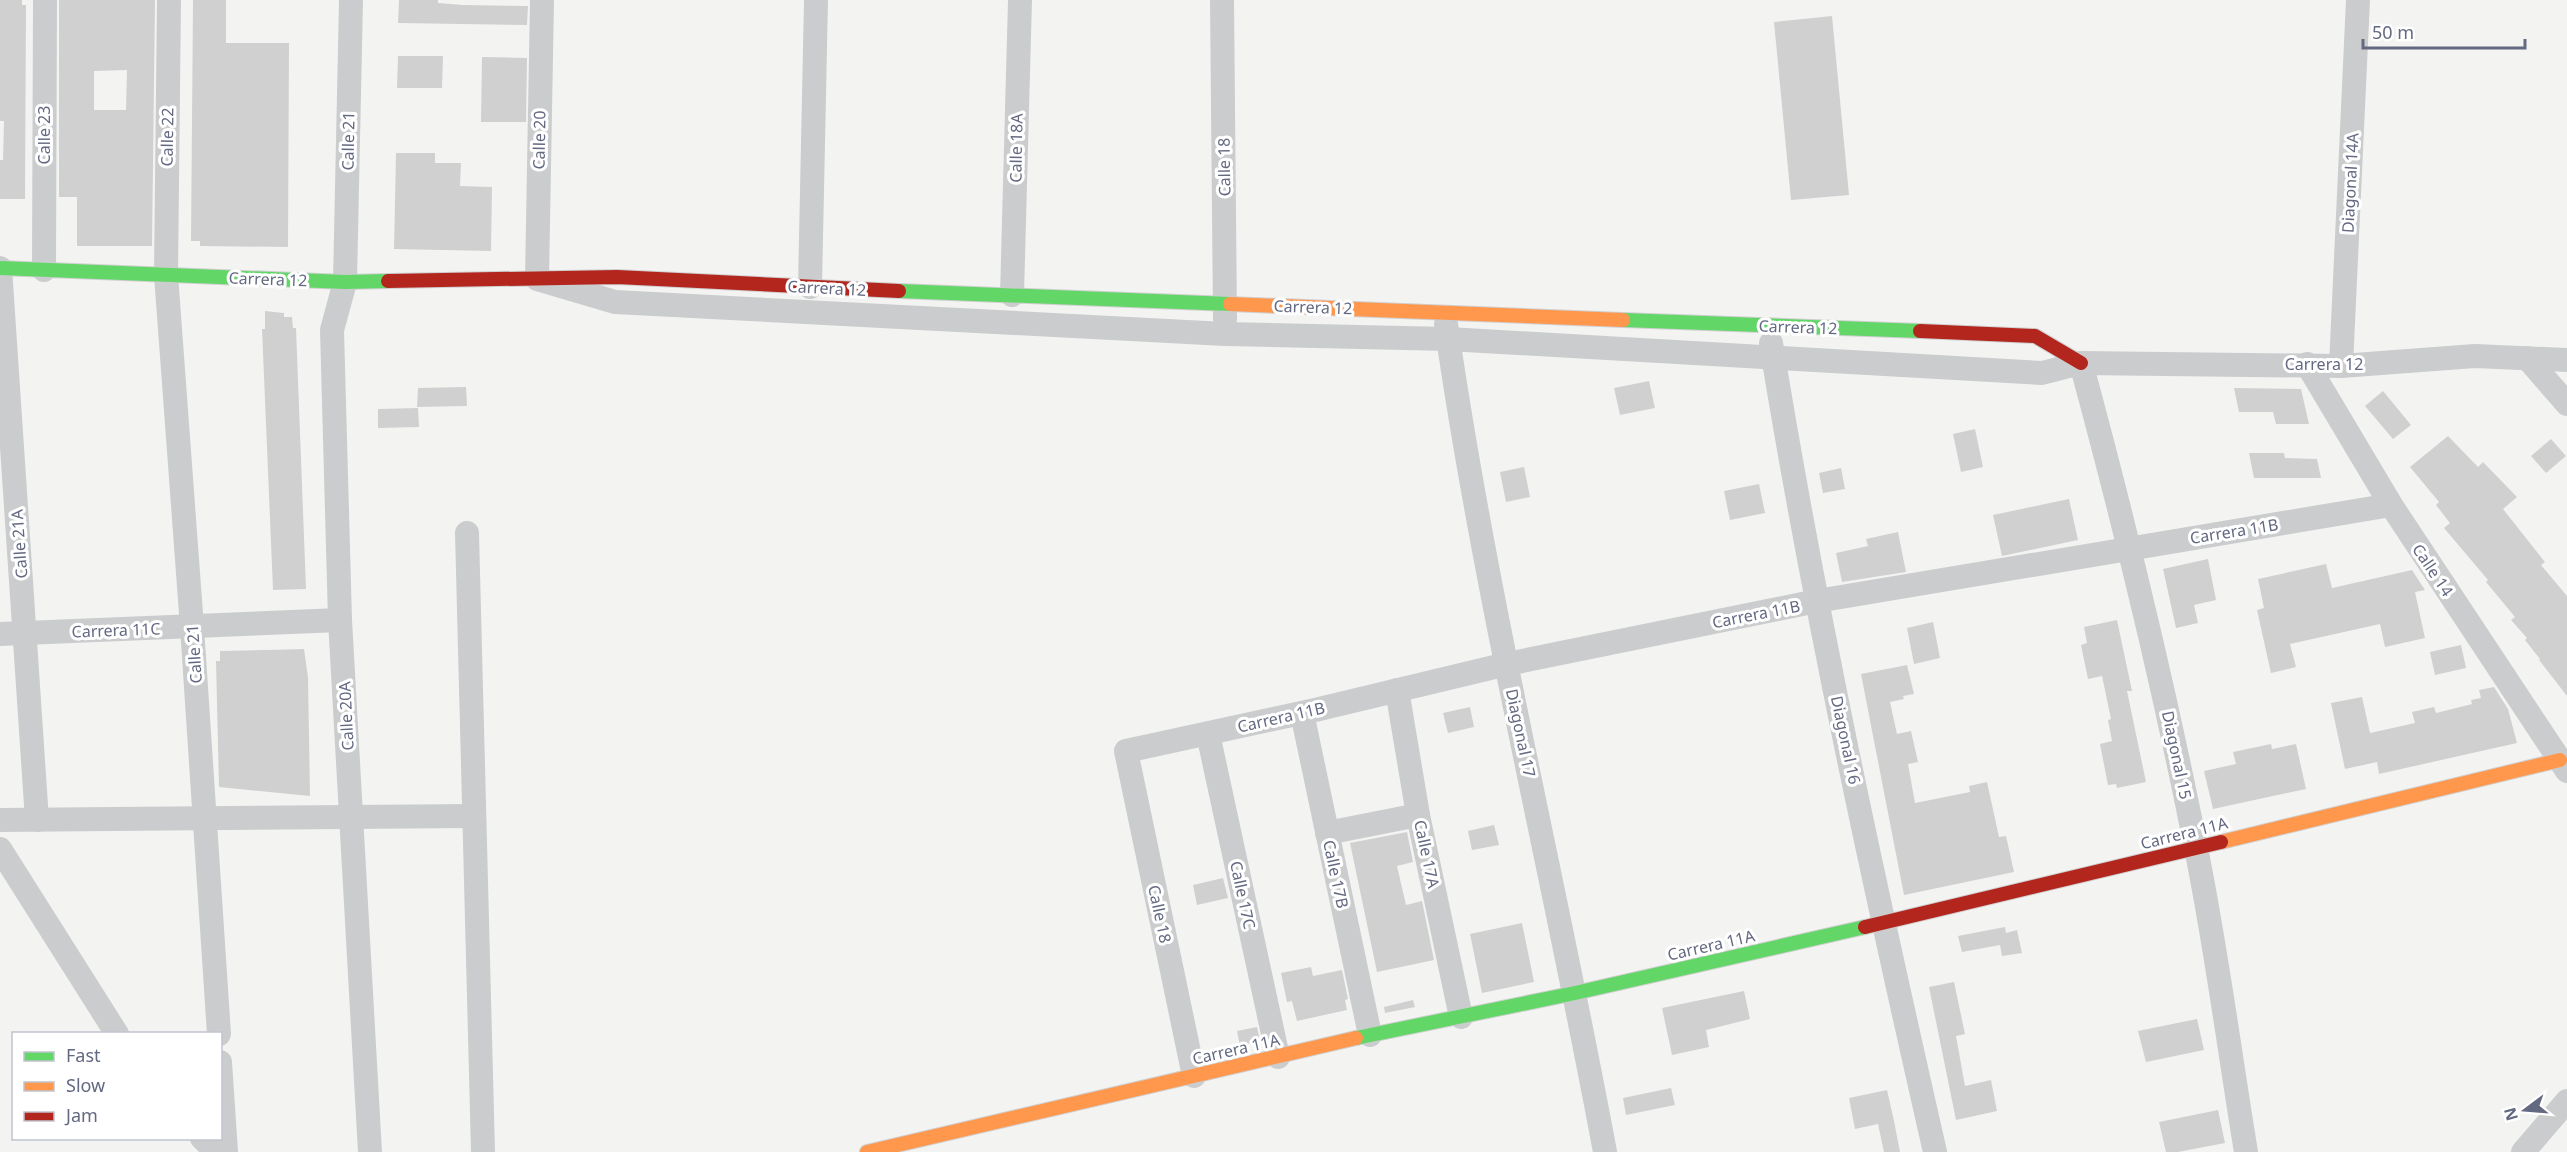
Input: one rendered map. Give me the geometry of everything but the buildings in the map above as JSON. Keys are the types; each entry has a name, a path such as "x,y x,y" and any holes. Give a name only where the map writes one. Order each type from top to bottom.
{"street":[{"name":"Calle 23","path":"44,270 45,0"},
{"name":"Calle 22","path":"166,275 169,0"},
{"name":"Calle 21","path":"345,282 351,0"},
{"name":"Calle 20","path":"537,279 542,0"},
{"path":"810,287 816,0"},
{"name":"Calle 18A","path":"1012,295 1020,0"},
{"name":"Calle 18","path":"1222,0 1225,334"},
{"name":"Diagonal 14A","path":"2341,366 2358,0"},
{"name":"Carrera 12","path":"0,268 345,282 617,277 810,287 2035,336 2081,363"},
{"name":"Calle 21A","path":"0,268 37,820"},
{"name":"Calle 21","path":"166,275 219,1032"},
{"name":"Carrera 12","path":"537,279 615,302 1225,334 1448,339 2042,373 2081,363 2341,366 2475,356 2567,360"},
{"name":"Calle 20A","path":"345,282 332,330 340,620 370,1152"},
{"name":"Diagonal 17","path":"1444,313 1473,495 1575,993 1605,1152"},
{"name":"Diagonal 16","path":"1768,326 1817,601 1883,923 1935,1152"},
{"path":"2527,358 2567,404"},
{"name":"Diagonal 15","path":"2081,363 2130,548 2165,697 2196,847 2246,1152"},
{"name":"Calle 14","path":"2307,364 2391,505 2563,765"},
{"name":"Carrera 11B","path":"1126,751 1507,664 1817,601 2391,505"},
{"path":"467,534 483,1152"},
{"name":"Carrera 11C","path":"0,634 340,620"},
{"name":"Calle 17A","path":"1397,690 1418,815 1461,1017"},
{"name":"Calle 17B","path":"1302,712 1370,1035"},
{"name":"Calle 17C","path":"1208,734 1278,1057"},
{"name":"Calle 18","path":"1126,751 1194,1076"},
{"name":"Carrera 11A","path":"867,1152 916,1146 1194,1076 1370,1035 1575,993 1883,923 2196,847 2563,765"},
{"path":"1327,833 1418,815"},
{"path":"0,820 474,816"},
{"path":"0,849 116,1032"},
{"path":"222,1092 226,1152"},
{"path":"2523,1152 2567,1101"},
{"path":"203,1140 216,1152"}],"traffic: fast":[{"path":"0,268 345,282 388,281"},
{"path":"899,291 1230,304"},
{"path":"1623,320 1920,331"},
{"path":"1356,1038 1575,993 1865,927"}],"traffic: slow":[{"path":"1230,304 1623,320"},
{"path":"2221,842 2560,760"},
{"path":"867,1152 1356,1038"}],"traffic: jam":[{"path":"388,281 617,277 899,291"},
{"path":"1920,331 2035,336 2081,363"},
{"path":"1865,927 2221,842"}]}
